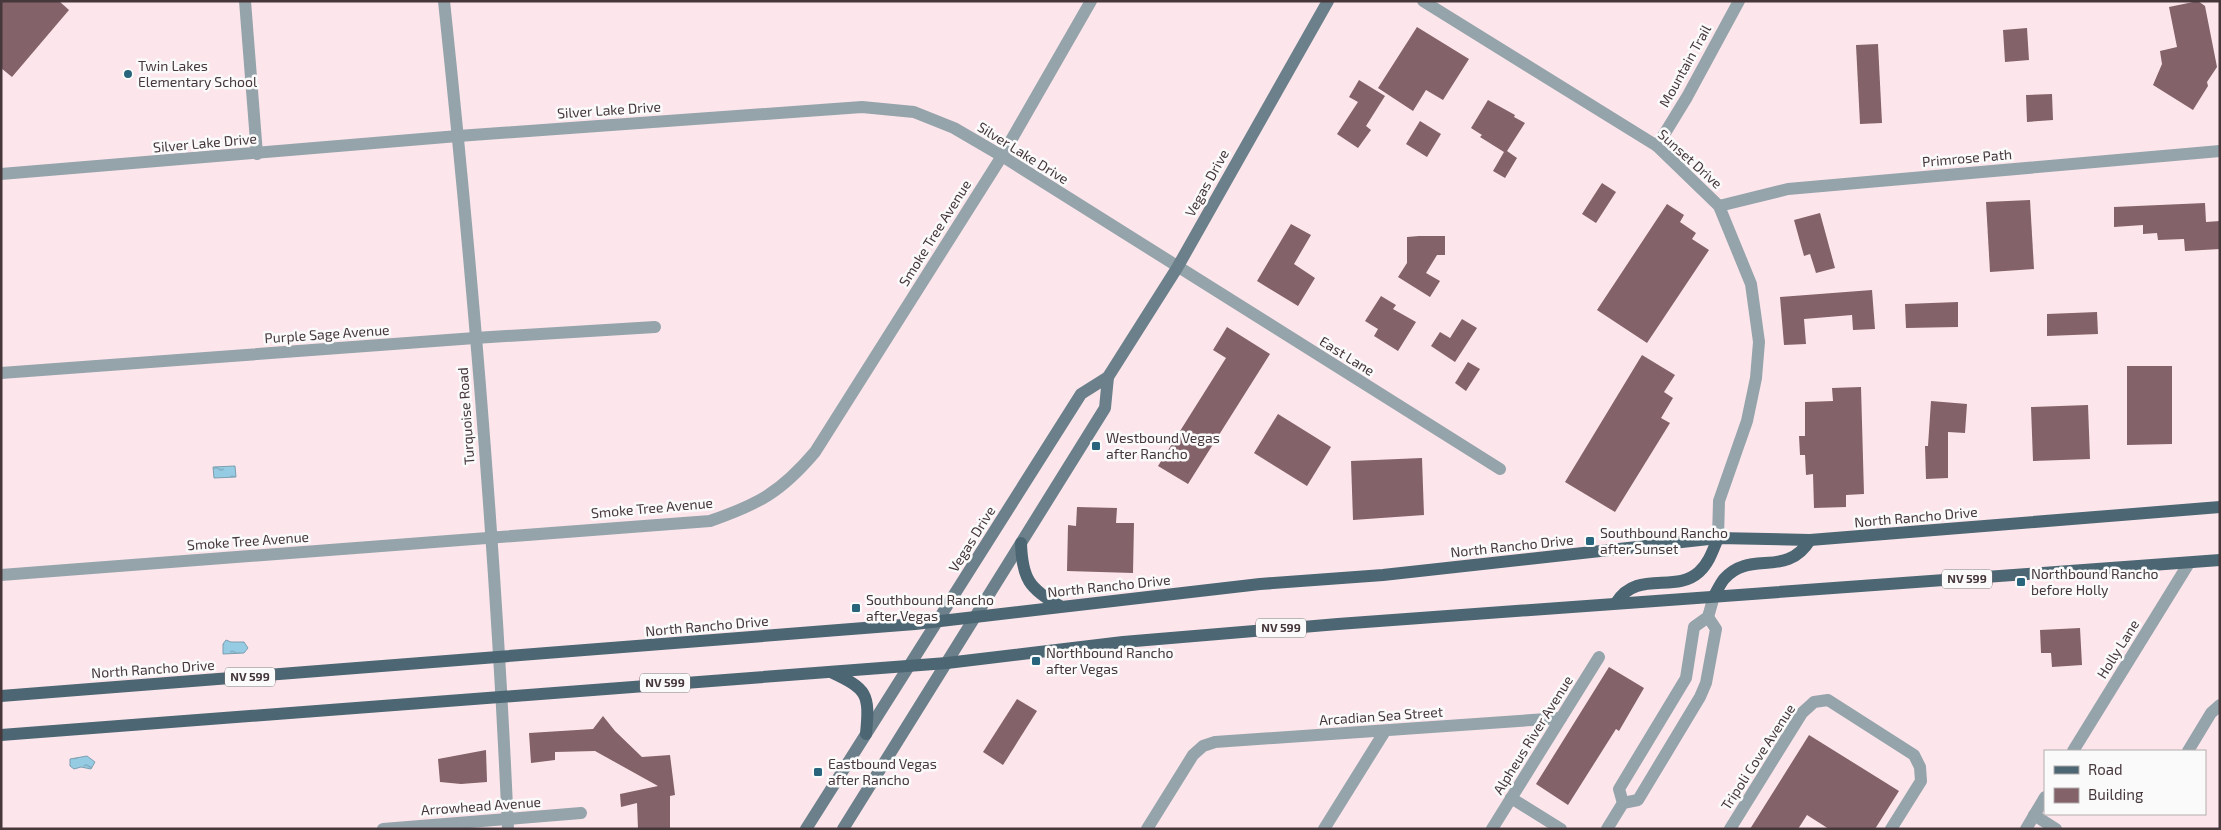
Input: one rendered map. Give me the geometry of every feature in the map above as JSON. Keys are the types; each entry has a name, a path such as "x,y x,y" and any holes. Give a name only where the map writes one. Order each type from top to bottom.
{"main road":[{"name":"Vegas Drive","path":"806,829 1082,394 1108,376 1177,268 1328,1"},
{"name":"Vegas Drive","path":"843,829 1105,408 1108,376"},
{"name":"North Rancho Drive","path":"1,696 500,658 974,618 1060,606 1260,584 1393,574 1718,538 1810,540 2220,507"},
{"path":"1616,603 1629,588 1637,584 1691,578 1706,565 1718,538"},
{"path":"1714,596 1724,579 1735,570 1743,566 1786,561 1798,556 1810,540"},
{"path":"1021,543 1024,572 1029,582 1045,598 1060,606"},
{"name":"NV 599","path":"1,736 947,663 1133,641 1616,603 2220,560"},
{"path":"828,671 862,690 866,699 868,714 866,734"}],"street":[{"path":"245,1 257,154"},
{"name":"Turquoise Road","path":"444,1 458,136 500,658 508,824"},
{"name":"Smoke Tree Avenue","path":"1,575 710,521 739,511 785,485 815,452 1002,156 1092,1"},
{"name":"Sunset Drive","path":"1423,1 1657,146 1719,206 1751,284 1758,342 1756,378 1747,420 1719,502 1718,538"},
{"name":"Mountain Trail","path":"1657,146 1739,1"},
{"name":"Silver Lake Drive","path":"1,174 458,136 862,107 914,112 954,128 1002,156 1177,268"},
{"name":"Primrose Path","path":"1719,206 1788,189 2220,151"},
{"name":"East Lane","path":"1177,268 1500,469"},
{"name":"Purple Sage Avenue","path":"1,373 475,338 655,327"},
{"name":"Holly Lane","path":"2074,750 2189,563"},
{"path":"1607,829 1623,802 1619,789 1686,678 1694,627 1708,617 1714,596"},
{"path":"1623,802 1638,800 1700,697 1706,683 1716,629 1708,617"},
{"name":"Alpheus River Avenue","path":"1492,829 1599,657"},
{"name":"Tripoli Cove Avenue","path":"1730,829 1802,713 1814,702 1828,700 1914,755 1920,767 1920,781 1891,829"},
{"path":"2189,750 2211,714 2220,705"},
{"name":"Arcadian Sea Street","path":"1147,829 1193,755 1203,746 1215,742 1561,718"},
{"path":"1324,829 1385,731"},
{"path":"1511,798 1561,829"},
{"path":"2026,829 2044,799"},
{"name":"Arrowhead Avenue","path":"383,829 508,824 581,813"},
{"path":"2034,814 2056,829"}],"water":[{"path":"235,466 236,477 214,478 213,467"},
{"path":"226,640 244,642 248,648 244,653 223,654 223,644"},
{"path":"87,756 95,762 91,769 81,767 74,769 70,766 70,759"}],"building":[{"path":"1,1 59,1 69,10 12,77 1,68"},
{"path":"2198,1 2205,6 2217,67 2193,110 2153,85 2162,64 2160,51 2177,47 2169,7"},
{"path":"1417,27 1469,59 1443,100 1426,90 1413,111 1378,88"},
{"path":"2027,28 2029,60 2005,62 2003,30"},
{"path":"1878,44 1882,123 1860,124 1856,45"},
{"path":"1359,80 1385,96 1366,126 1371,130 1358,148 1337,134 1358,102 1349,97"},
{"path":"2052,94 2053,120 2027,122 2026,95"},
{"path":"1488,100 1515,115 1514,117 1525,123 1507,151 1517,158 1505,178 1493,171 1504,152 1480,137 1482,135 1471,128"},
{"path":"1420,121 1441,134 1427,157 1406,144"},
{"path":"1602,183 1616,192 1596,223 1582,214"},
{"path":"2030,200 2034,269 1990,272 1986,202"},
{"path":"2205,203 2206,222 2220,221 2220,249 2185,251 2184,239 2158,240 2157,233 2143,234 2143,225 2114,227 2114,207"},
{"path":"1667,204 1684,215 1680,222 1696,233 1692,239 1709,250 1647,343 1597,310"},
{"path":"1820,213 1835,268 1816,273 1810,254 1804,256 1794,220"},
{"path":"1291,224 1311,235 1294,264 1315,278 1298,306 1257,281"},
{"path":"1445,236 1445,255 1437,255 1426,273 1440,281 1430,297 1398,277 1407,263 1407,237"},
{"path":"1872,290 1875,329 1853,330 1852,315 1804,319 1806,344 1784,345 1780,297"},
{"path":"1381,296 1396,305 1393,309 1416,322 1398,351 1374,336 1378,329 1365,321"},
{"path":"1958,302 1958,327 1906,328 1905,304"},
{"path":"2097,312 2098,334 2047,336 2047,314"},
{"path":"1462,319 1477,328 1455,362 1431,346 1440,332 1450,338"},
{"path":"1227,327 1270,354 1188,484 1158,466 1226,358 1213,350"},
{"path":"1642,355 1675,375 1664,392 1673,398 1661,418 1670,423 1615,512 1565,482"},
{"path":"1468,362 1480,369 1466,391 1455,383"},
{"path":"2127,366 2172,366 2172,444 2127,445"},
{"path":"1861,387 1864,494 1846,495 1846,507 1814,508 1813,474 1806,475 1805,455 1800,455 1799,436 1805,436 1805,402 1833,401 1832,388"},
{"path":"1931,401 1967,404 1965,433 1948,432 1948,478 1926,479 1925,446 1928,446"},
{"path":"2088,405 2090,459 2033,461 2031,407"},
{"path":"1278,414 1331,447 1307,486 1254,453"},
{"path":"1422,458 1424,515 1353,520 1351,461"},
{"path":"1077,507 1117,508 1116,523 1134,523 1133,573 1067,571 1068,525 1076,526"},
{"path":"2080,628 2082,665 2052,667 2051,653 2041,653 2040,630"},
{"path":"1609,667 1644,688 1619,731 1616,729 1568,805 1536,784"},
{"path":"1017,699 1037,711 1003,765 983,752"},
{"path":"603,716 615,731 642,757 670,755 675,795 670,796 670,829 638,829 637,803 621,807 620,794 658,786 595,751 555,752 555,760 531,763 529,733 593,729"},
{"path":"1809,735 1899,791 1875,829 1829,829 1807,815 1798,829 1750,829"},
{"path":"486,750 487,782 461,784 440,782 438,759"}],"place":[{"name":"Twin Lakes Elementary School","path":"128,74"},
{"name":"Westbound Vegas after Rancho","path":"1096,446"},
{"name":"Southbound Rancho after Sunset","path":"1590,541"},
{"name":"Northbound Rancho before Holly","path":"2021,582"},
{"name":"Southbound Rancho after Vegas","path":"856,608"},
{"name":"Northbound Rancho after Vegas","path":"1036,661"},
{"name":"Eastbound Vegas after Rancho","path":"818,772"}]}
